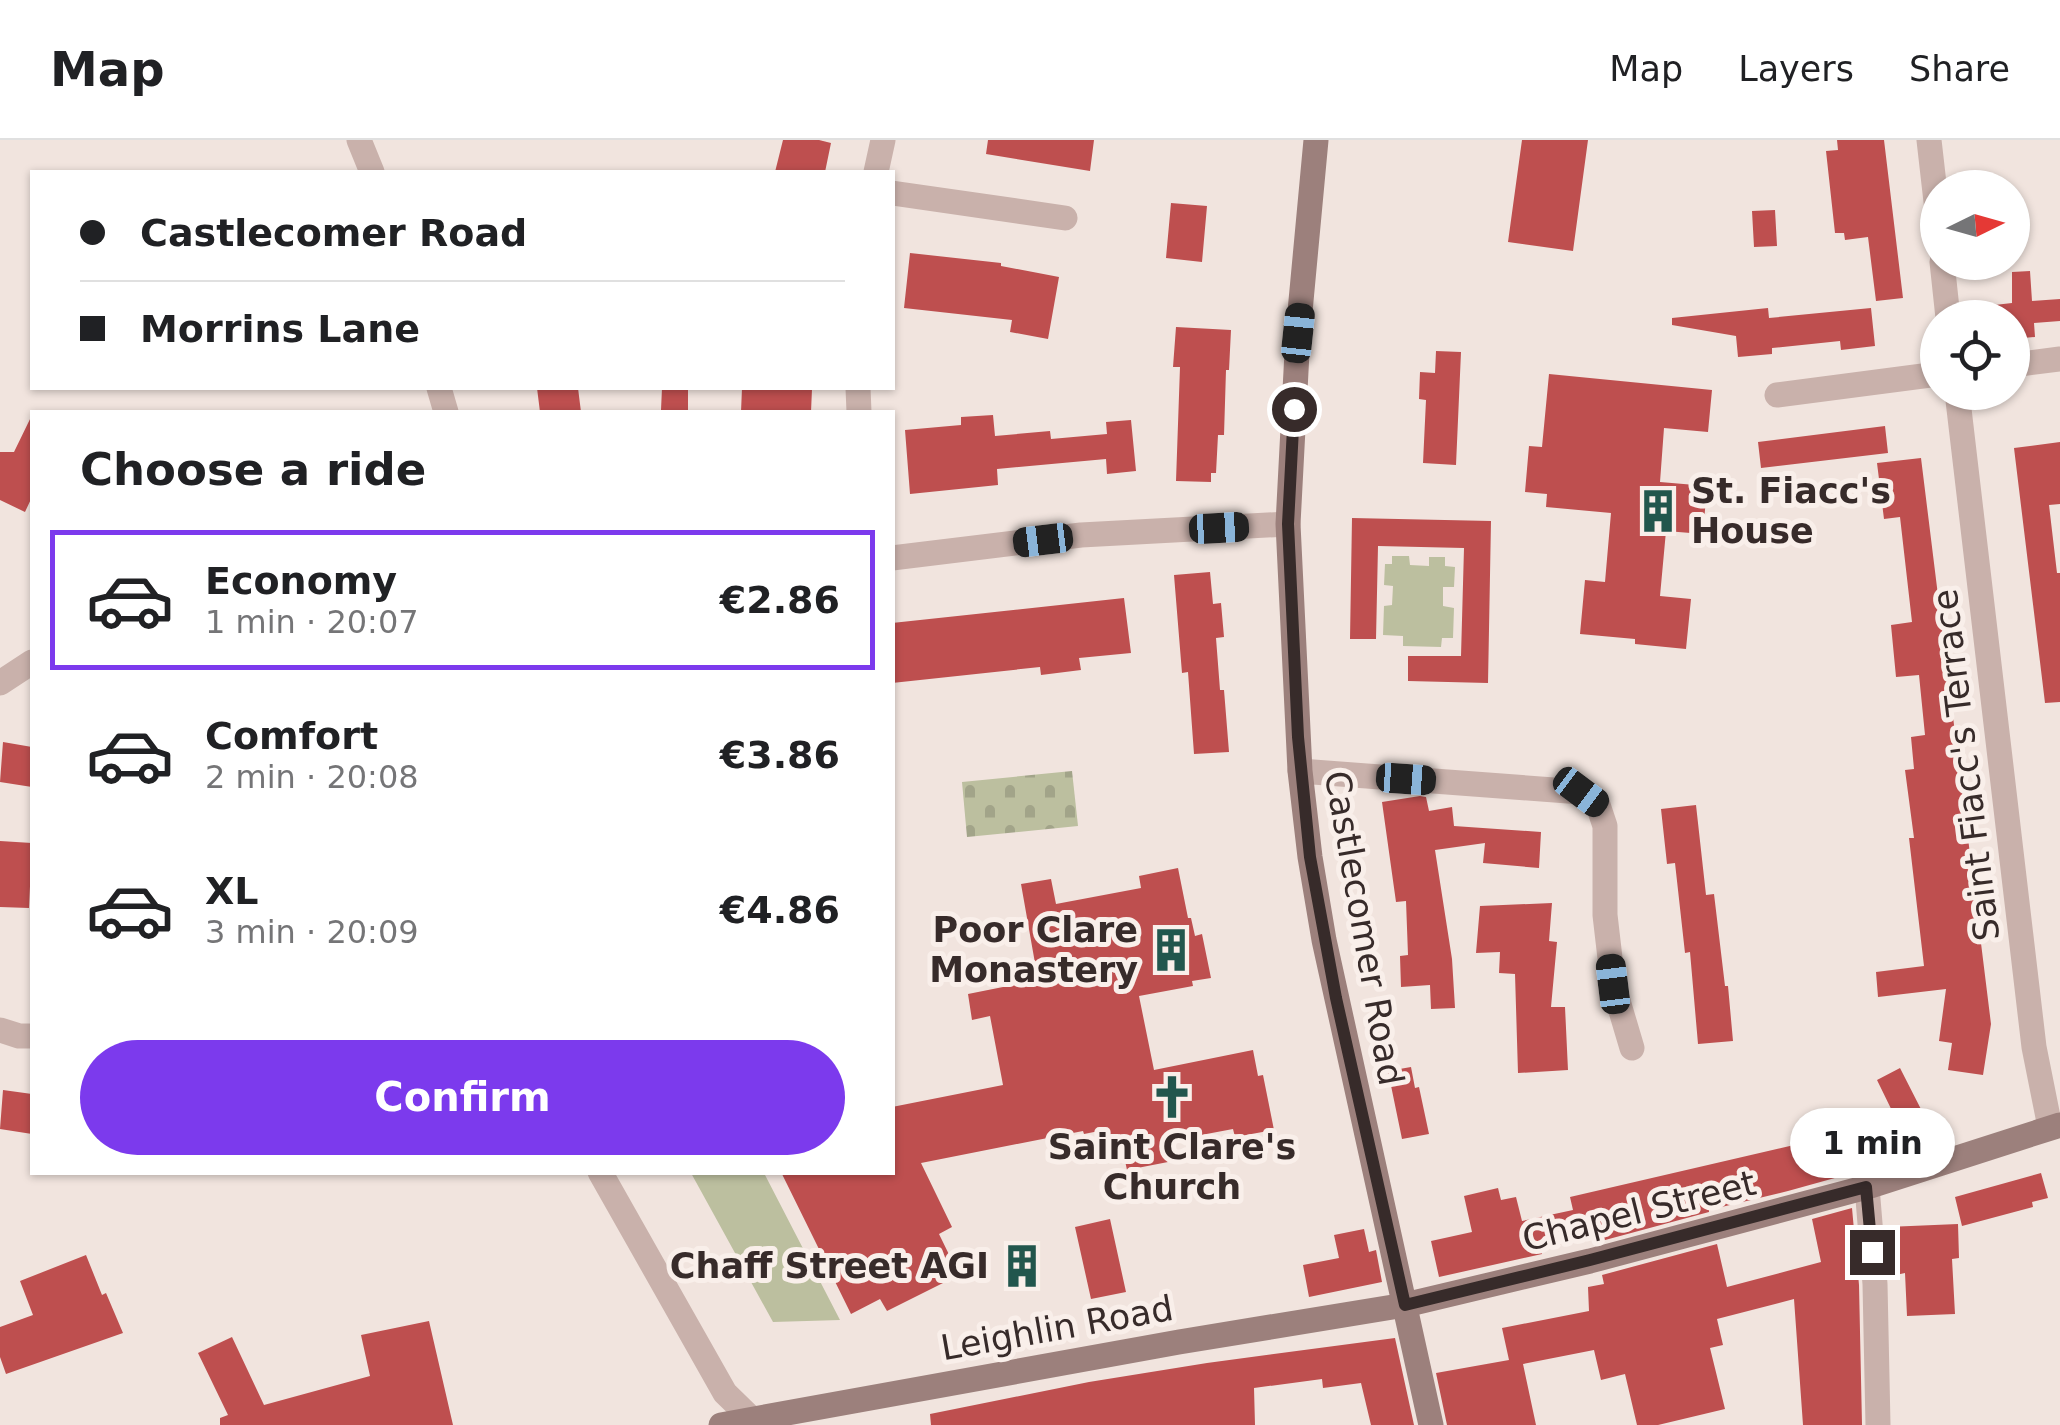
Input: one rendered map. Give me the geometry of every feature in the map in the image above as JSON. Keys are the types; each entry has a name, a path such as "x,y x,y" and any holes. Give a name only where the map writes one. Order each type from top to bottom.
{"main road":[{"name":"Castlecomer Road","path":"1316,140 1298,333 1288,524 1300,771 1324,940 1432,1425"},
{"name":"Chapel Street","path":"1405,1305 1866,1187 2055,1126"},
{"name":"Leighlin Road","path":"721,1425 1405,1305"}],"street":[{"path":"359,140 371,170"},
{"path":"876,170 883,140"},
{"path":"1929,140 1932,170"},
{"path":"895,193 1065,218"},
{"path":"2030,362 2060,358"},
{"path":"1776,395 1920,376"},
{"name":"Saint Fiacc's Terrace","path":"1959,410 2034,1047 2055,1126"},
{"path":"895,558 1080,535 1288,524"},
{"path":"0,682 30,663"},
{"path":"1300,771 1581,792 1598,805 1605,826 1605,915 1613,984 1632,1048"},
{"path":"0,1030 30,1036"},
{"path":"602,1175 726,1393 754,1422"},
{"path":"1866,1187 1874,1284 1878,1425"}],"green space":[{"path":"1392,556 1409,556 1410,565 1429,566 1429,557 1445,557 1445,566 1455,567 1454,587 1443,587 1443,606 1454,608 1453,638 1442,638 1441,647 1403,646 1403,636 1383,635 1384,606 1392,605 1393,586 1384,585 1385,564 1392,564"},
{"path":"1072,771 1078,826 967,837 962,782"},
{"path":"692,1175 765,1175 840,1320 773,1322"}],"building":[{"path":"783,140 831,143 825,170 776,170"},
{"path":"988,140 1094,140 1090,171 986,154"},
{"path":"1522,140 1588,140 1573,251 1508,242"},
{"path":"1837,140 1884,140 1903,298 1876,301 1868,237 1845,240 1844,233 1835,233 1826,151 1838,150"},
{"path":"1171,203 1207,206 1202,262 1166,258"},
{"path":"1775,210 1777,246 1754,247 1752,211"},
{"path":"910,253 1001,263 1059,277 1048,339 1010,332 1012,320 904,308"},
{"path":"2030,271 2032,301 2060,299 2060,321 2034,323 2035,337 2030,337 2030,300 2012,300 2012,280 2030,280"},
{"path":"1768,308 1769,318 1871,308 1875,346 1841,350 1840,341 1772,348 1772,354 1738,357 1736,336 1672,325 1672,318"},
{"path":"1176,327 1231,330 1224,435 1218,435 1216,473 1211,473 1211,482 1176,481 1180,367 1173,367"},
{"path":"1436,351 1461,352 1456,465 1423,463 1426,400 1419,399 1420,372 1435,373"},
{"name":"St. Fiacc's House","path":"1549,374 1712,390 1708,432 1664,428 1660,482 1707,486 1703,534 1666,531 1660,596 1691,599 1686,649 1580,634 1585,580 1605,582 1611,513 1546,507 1547,494 1525,492 1529,446 1542,447"},
{"path":"537,390 578,390 581,410 540,410"},
{"path":"662,390 688,390 688,410 661,410"},
{"path":"742,390 812,390 811,410 741,410"},
{"path":"993,415 995,436 1050,431 1051,439 1107,434 1106,422 1131,420 1136,471 1107,474 1106,459 997,469 998,485 910,494 905,430 961,425 961,417"},
{"path":"30,419 30,501 25,512 0,500 0,452 14,452"},
{"path":"1885,426 1888,453 1761,468 1758,442"},
{"path":"2060,442 2060,504 2049,505 2060,573 2060,702 2045,703 2014,448"},
{"path":"1921,458 1991,1024 1983,1075 1948,1070 1952,1043 1939,1041 1946,989 1878,997 1876,972 1924,966 1905,770 1914,769 1911,737 1925,735 1919,675 1896,677 1891,625 1912,622 1900,517 1884,519 1877,463"},
{"path":"1352,518 1491,521 1488,683 1408,681 1408,656 1461,656 1464,548 1378,546 1376,639 1350,639"},
{"path":"1210,572 1213,604 1221,603 1224,637 1216,638 1229,752 1194,754 1188,672 1182,673 1174,575"},
{"path":"1124,598 1131,653 1079,658 1081,670 1041,675 1040,667 895,683 895,623"},
{"path":"3,742 30,747 30,787 0,782"},
{"path":"1426,797 1429,811 1452,807 1454,826 1541,832 1539,868 1483,863 1485,843 1435,850 1452,959 1455,1008 1431,1009 1430,985 1401,987 1400,956 1408,955 1406,901 1396,902 1382,802"},
{"path":"1696,805 1706,895 1714,894 1733,1041 1698,1044 1690,952 1685,953 1675,863 1667,864 1661,809"},
{"path":"0,841 30,843 29,908 0,907"},
{"path":"1178,868 1188,918 1195,936 1202,934 1211,978 1192,981 1193,986 1139,996 1154,1070 1253,1050 1258,1076 1263,1075 1274,1130 1235,1137 1233,1129 1164,1142 1168,1162 1127,1170 1122,1147 1103,1151 1099,1131 921,1163 952,1227 939,1234 959,1275 887,1311 880,1299 851,1314 782,1175 895,1175 895,1106 1003,1085 990,1016 972,1020 968,994 1038,980 1021,884 1051,879 1056,904 1141,888 1139,876"},
{"path":"1552,903 1549,941 1557,942 1551,1007 1565,1007 1568,1070 1518,1073 1515,974 1499,973 1500,952 1476,953 1480,906"},
{"path":"1411,1067 1429,1134 1402,1139 1388,1071"},
{"path":"1900,1068 1927,1121 1874,1147 1878,1166 1594,1243 1592,1237 1541,1249 1542,1254 1439,1277 1431,1241 1472,1232 1464,1196 1498,1188 1501,1200 1516,1197 1522,1221 1573,1210 1570,1197 1897,1121 1877,1080"},
{"path":"3,1090 30,1094 30,1134 0,1129"},
{"path":"2041,1173 2048,1198 2032,1202 2033,1207 1962,1226 1955,1197"},
{"path":"1852,1208 1859,1285 1862,1425 1803,1425 1794,1299 1717,1319 1723,1345 1710,1348 1725,1409 1658,1425 1637,1425 1625,1374 1601,1380 1594,1350 1523,1364 1536,1425 1447,1425 1436,1373 1509,1360 1502,1328 1589,1311 1588,1287 1604,1284 1602,1275 1717,1244 1727,1287 1821,1262 1812,1219"},
{"path":"1110,1219 1126,1292 1091,1299 1075,1227"},
{"path":"1958,1224 1959,1258 1952,1259 1955,1314 1907,1316 1905,1273 1891,1276 1887,1227"},
{"path":"1364,1229 1369,1252 1376,1250 1382,1282 1309,1297 1303,1265 1339,1258 1334,1235"},
{"path":"86,1255 123,1333 6,1374 0,1357 0,1327 33,1315 20,1281"},
{"path":"429,1321 453,1425 220,1425 220,1418 228,1415 198,1353 232,1337 264,1405 370,1376 361,1335"},
{"path":"1395,1338 1414,1425 1371,1425 1361,1383 1323,1388 1322,1379 1254,1388 1255,1425 931,1425 930,1414 1089,1382"}],"place":[{"name":"St. Fiacc's House","path":"1658,511"},
{"name":"Poor Clare Monastery","path":"1171,950"},
{"name":"Saint Clare's Church","path":"1172,1097"},
{"name":"Chaff Street AGI","path":"1022,1266"}],"route":[{"path":"1294,409 1288,524 1300,771 1310,857 1336,998 1405,1305 1866,1187 1872,1252"}]}
